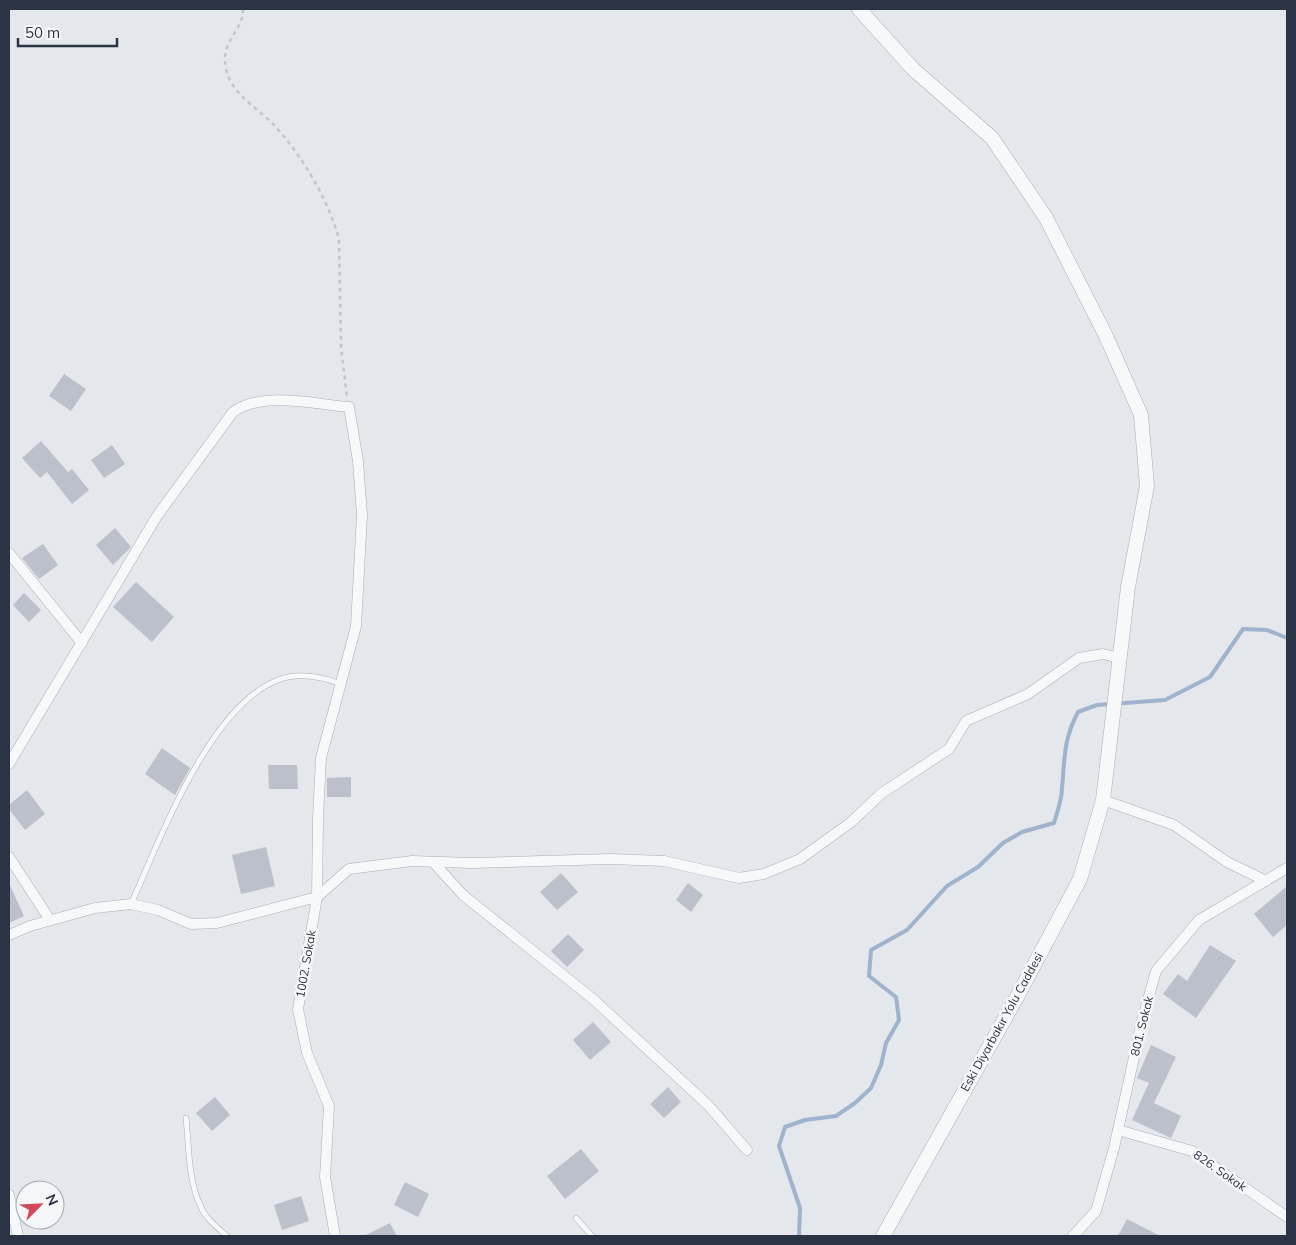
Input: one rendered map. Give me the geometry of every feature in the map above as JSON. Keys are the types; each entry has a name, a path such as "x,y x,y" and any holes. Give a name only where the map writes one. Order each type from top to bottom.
{"street":[{"name":"Eski Diyarbakır Yolu Caddesi","path":"859,9 913,69 992,138 1046,218 1105,334 1142,415 1146,486 1128,587 1104,800 1080,879 1017,997 883,1236"},
{"path":"9,764 157,516 233,412 246,404 262,400 349,406"},
{"name":"1002. Sokak","path":"334,1236 325,1177 329,1106 307,1053 298,1009 318,897 318,818 321,758 356,626 361,543 358,461 349,406"},
{"path":"9,553 82,643"},
{"path":"9,935 30,926 95,908 131,904 158,910 190,924 208,924 318,897 350,869 412,861 472,863 610,859 655,860 739,878 764,874 800,859 850,823 882,793 949,749 966,721 1028,694 1079,658 1103,654 1120,658"},
{"path":"1104,800 1174,825 1227,862 1266,881"},
{"path":"9,857 50,920"},
{"path":"433,862 463,895 600,1006 708,1105 747,1150"},
{"name":"801. Sokak","path":"1073,1236 1096,1211 1118,1130 1142,1021 1156,971 1199,920 1287,868"},
{"name":"826. Sokak","path":"1118,1130 1192,1151 1287,1217"},
{"path":"9,1196 18,1236"}],"lane":[{"path":"131,904 178,802 213,740 234,712 257,693 278,680 306,676 342,684"},
{"path":"186,1118 195,1190 201,1208 210,1220 227,1236"},
{"path":"576,1218 592,1236"}],"path":[{"path":"242,9 241,20 228,40 225,49 228,75 235,89 274,125 295,152 326,202 336,227 339,240 341,347 349,406"}],"building":[{"path":"64,374 86,389 71,411 49,396"},
{"path":"41,441 68,472 72,469 89,490 72,504 47,472 40,478 22,458"},
{"path":"112,445 125,464 104,478 91,460"},
{"path":"115,528 131,547 113,565 96,545"},
{"path":"43,544 58,565 39,579 22,558"},
{"path":"136,582 174,617 152,642 113,607"},
{"path":"24,593 41,610 29,622 13,605"},
{"path":"162,748 190,768 175,795 145,774"},
{"path":"268,765 297,765 298,789 269,789"},
{"path":"351,777 351,797 327,797 327,778"},
{"path":"27,790 45,814 25,830 9,809 9,805"},
{"path":"266,847 275,886 241,894 232,855"},
{"path":"561,873 578,892 557,910 540,892"},
{"path":"9,883 24,916 9,923"},
{"path":"688,883 703,895 691,912 676,900"},
{"path":"1287,886 1287,925 1273,937 1254,914"},
{"path":"568,934 584,950 567,967 551,951"},
{"path":"1210,945 1236,961 1196,1018 1163,994 1178,974 1187,981"},
{"path":"593,1022 611,1042 590,1060 573,1040"},
{"path":"1151,1045 1176,1057 1154,1103 1181,1116 1171,1138 1132,1120 1149,1083 1137,1078"},
{"path":"668,1087 681,1102 664,1118 650,1104"},
{"path":"215,1097 230,1115 212,1131 196,1113"},
{"path":"581,1149 599,1171 565,1199 547,1176"},
{"path":"405,1182 429,1194 418,1217 394,1205"},
{"path":"301,1196 309,1221 282,1230 274,1205"},
{"path":"1127,1219 1160,1236 1118,1236"},
{"path":"390,1223 397,1236 364,1236"}],"waterway":[{"path":"799,1236 800,1208 779,1146 785,1127 805,1120 836,1116 855,1103 871,1088 881,1065 886,1043 899,1020 896,997 869,976 871,950 907,930 947,886 978,867 1003,843 1022,832 1054,823 1061,797 1067,741 1078,712 1097,705 1165,700 1210,677 1243,629 1267,630 1287,638"}]}
